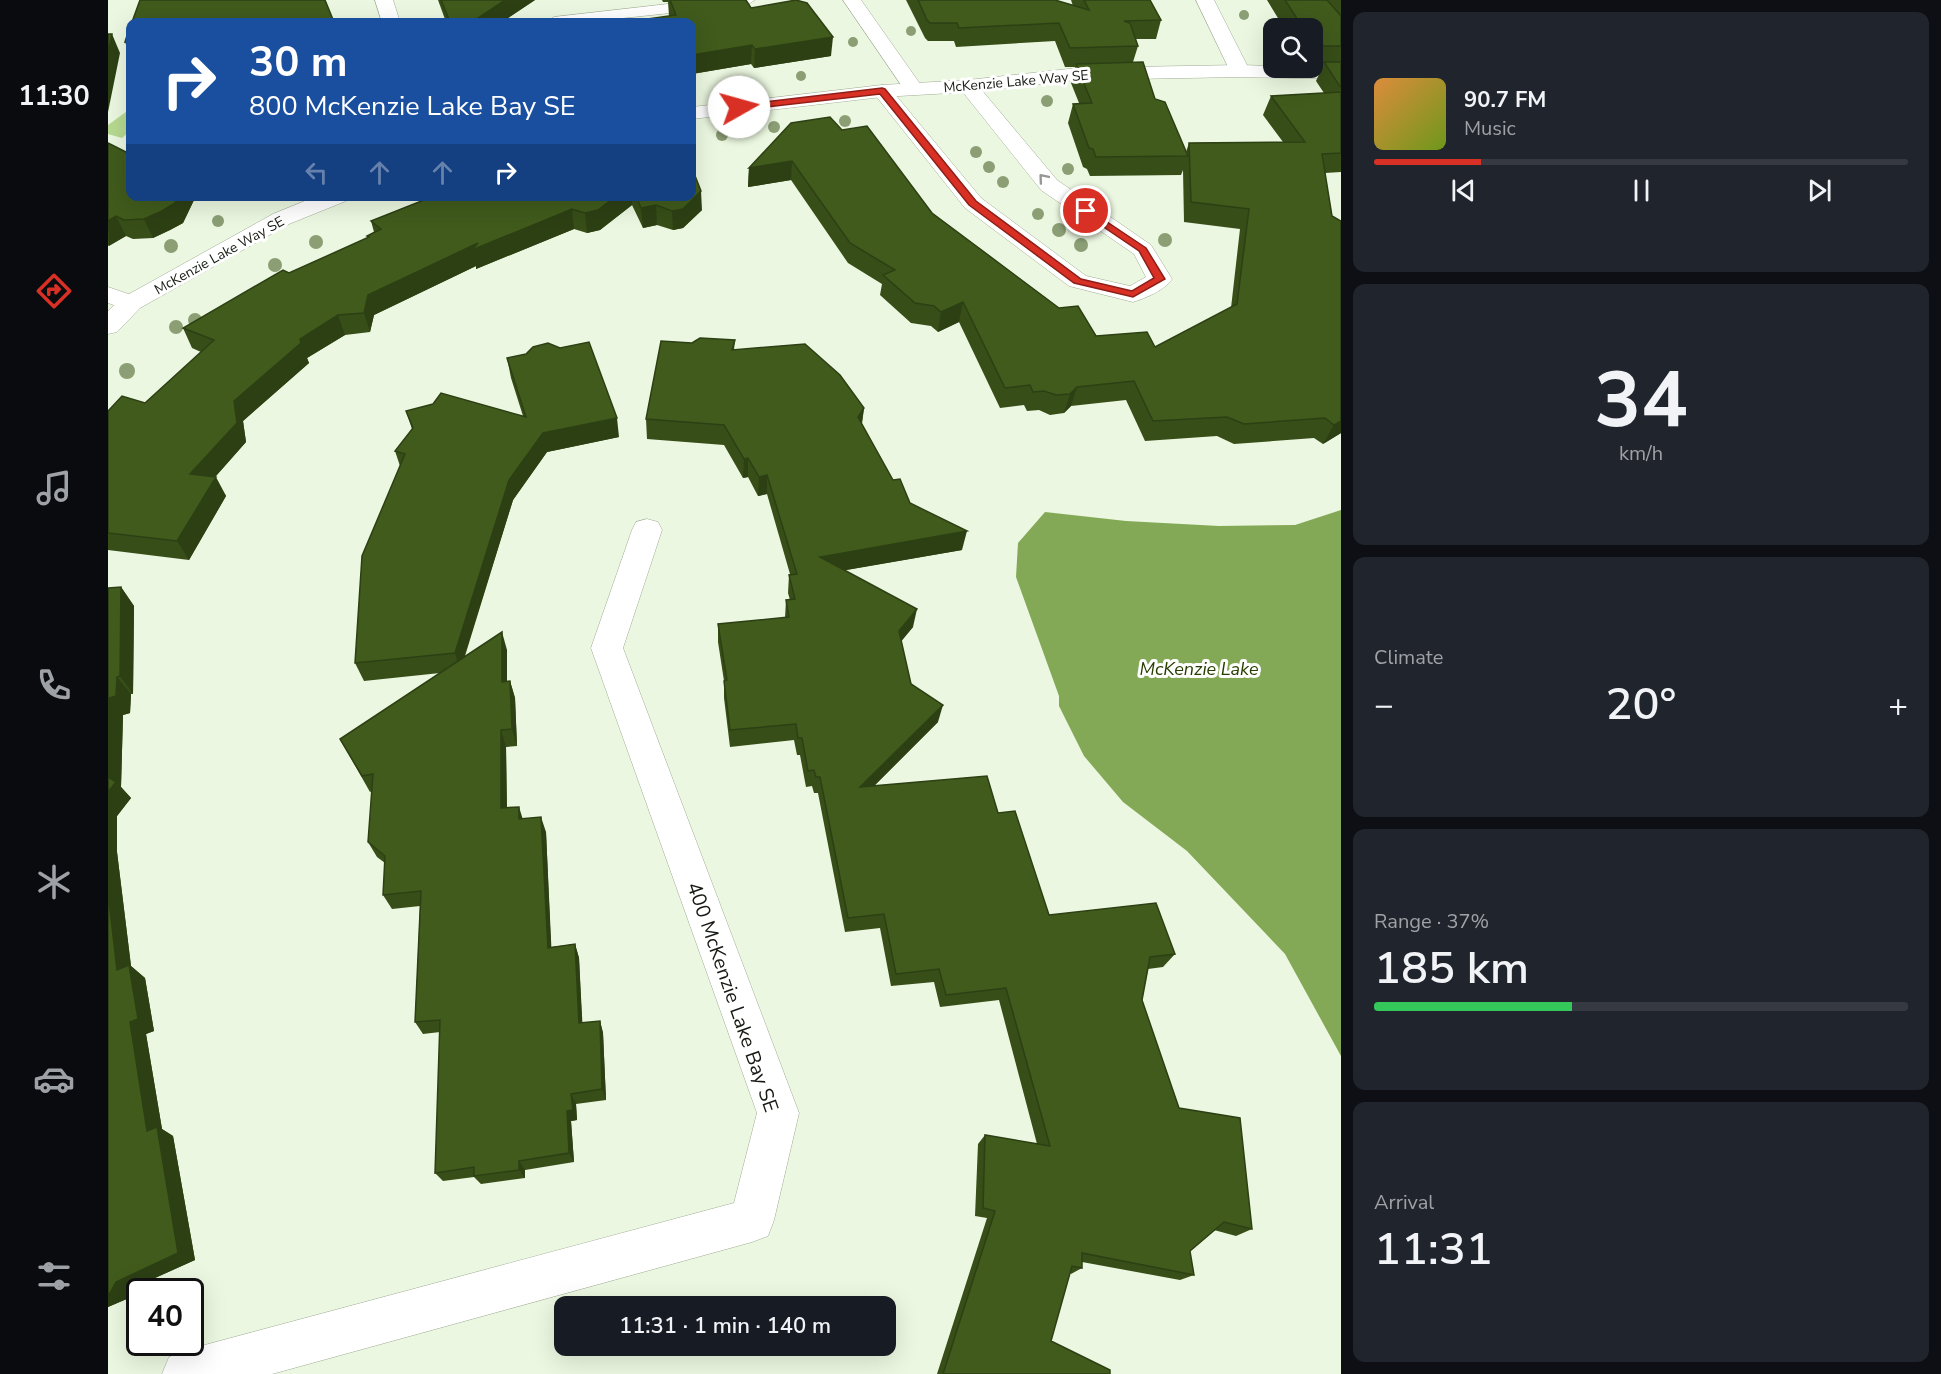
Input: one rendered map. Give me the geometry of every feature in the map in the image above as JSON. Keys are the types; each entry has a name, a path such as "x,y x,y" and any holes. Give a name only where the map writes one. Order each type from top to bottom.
{"street":[{"path":"384,0 390,18"},
{"path":"852,0 913,88"},
{"path":"1205,0 1240,71"},
{"name":"McKenzie Lake Way SE","path":"696,113 882,91 968,86 1077,74 1240,71 1341,73"},
{"path":"882,91 973,203 1078,281 1133,294 1160,279 1143,250 1049,185 968,86"},
{"name":"McKenzie Lake Way SE","path":"108,326 119,299 281,219 326,201"},
{"name":"400 McKenzie Lake Bay SE","path":"186,1374 752,1220 778,1113 607,648 647,530"}],"lane":[{"path":"569,18 611,7 747,0"}],"shaded area":[{"path":"126,112 126,134 122,138 108,134 108,125"}],"water":[{"name":"McKenzie Lake","path":"1341,510 1341,1056 1285,954 1187,851 1123,802 1084,756 1059,706 1059,696 1016,577 1018,543 1045,512 1126,521 1219,526 1295,525"}],"building":[{"path":"140,0 325,0 332,18 133,18"},
{"path":"441,0 505,0 478,18 448,18"},
{"path":"670,0 746,0 751,8 796,0 807,3 833,37 755,49 752,45 696,54 696,18 655,18 676,15"},
{"path":"918,0 1055,0 1089,10 1084,0 1150,0 1161,20 1124,21 1130,23 1138,46 1070,48 1059,23 959,28 957,23 930,23"},
{"path":"1285,0 1327,0 1341,16 1341,46 1323,46 1323,18 1297,18"},
{"path":"108,34 112,34 108,53"},
{"path":"1143,62 1155,99 1165,102 1188,156 1096,157 1093,149 1089,148 1073,104 1092,103 1076,64"},
{"path":"1324,62 1341,62 1341,88"},
{"path":"1341,92 1341,153 1322,154 1332,216 1341,221 1341,421 1334,425 1325,418 1244,424 1227,417 1153,421 1134,381 1077,387 1070,394 1056,395 1044,391 1033,392 1030,385 1005,388 963,302 941,312 934,306 915,303 883,275 895,270 850,243 792,161 749,168 791,123 830,117 842,130 867,126 932,213 1059,308 1078,306 1096,336 1147,332 1155,347 1237,304 1249,209 1191,202 1189,143 1305,142 1271,96"},
{"path":"108,143 126,152 126,201 176,201 162,211 144,219 124,220 116,216 108,221"},
{"path":"696,178 701,191 696,196"},
{"path":"421,201 610,201 598,210 585,213 572,209 472,250 478,243 368,295 364,313 338,315 300,339 301,343 234,401 237,423 190,474 216,477 177,541 108,533 108,411 122,396 145,403 214,340 183,328 283,270 289,273 369,237 367,236 381,229 371,221"},
{"path":"638,201 691,201 683,209 672,211 656,205 641,208"},
{"path":"700,338 735,340 732,350 805,344 840,375 864,408 858,417 893,480 900,479 910,503 967,531 820,557 917,609 899,631 911,684 943,705 860,787 987,776 998,813 1015,811 1049,915 1156,903 1175,954 1150,957 1142,1000 1179,1108 1240,1118 1252,1229 1224,1222 1190,1251 1194,1275 1082,1253 1082,1268 1072,1266 1051,1341 1110,1370 1110,1374 943,1374 995,1211 983,1208 985,1135 1050,1146 1006,988 946,995 939,969 896,974 884,914 848,918 820,777 816,777 814,770 808,771 802,738 798,738 796,724 730,730 724,681 727,680 718,624 789,617 786,600 795,599 789,575 797,574 767,475 759,477 748,458 744,459 724,425 646,419 661,341 692,343"},
{"path":"589,342 617,418 543,433 509,480 455,653 355,663 362,556 405,454 395,451 413,428 406,411 433,404 441,393 526,417 507,358 526,354 533,347 548,343 560,348"},
{"path":"121,587 120,676 117,677 116,696 109,698 108,720 108,588"},
{"path":"502,632 502,682 510,681 512,729 501,730 501,808 519,807 519,819 541,817 548,948 575,944 579,1023 600,1021 602,1089 571,1094 573,1110 567,1111 569,1153 519,1161 519,1170 474,1176 474,1167 435,1173 440,1020 415,1022 421,891 383,895 385,856 368,842 373,774 362,776 340,739"},
{"path":"108,777 116,782 108,792"},
{"path":"108,892 117,970 129,965 138,1019 130,1022 147,1131 157,1127 178,1253 116,1282 108,1294"}],"route":[{"path":"739,107 882,91 973,203 1078,281 1133,294 1160,279 1143,250 1086,211"}]}
